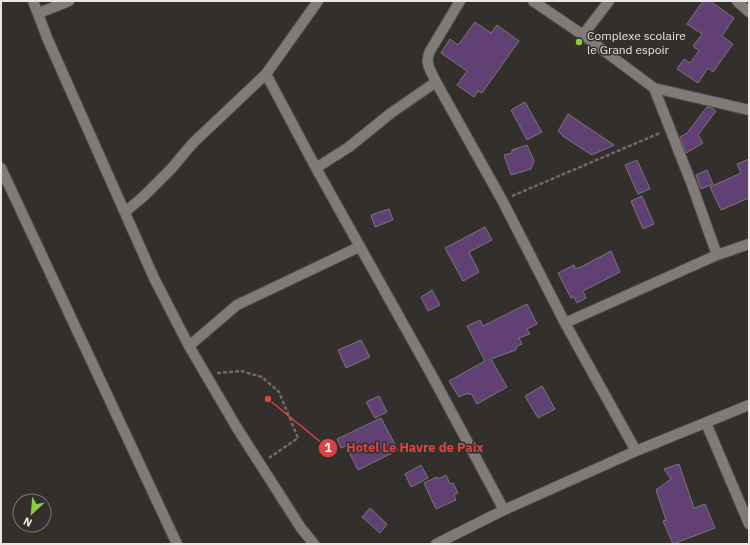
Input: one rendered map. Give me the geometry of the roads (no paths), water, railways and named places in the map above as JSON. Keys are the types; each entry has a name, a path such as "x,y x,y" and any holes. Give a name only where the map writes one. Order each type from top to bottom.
{"street":[{"path":"34,1 48,40 154,278 189,346 238,428 301,528 314,544"},
{"path":"39,13 69,1"},
{"path":"125,212 144,196 171,169 193,143 266,74 318,1"},
{"path":"460,1 427,57 428,64 436,82 502,200 565,323 636,451"},
{"path":"533,1 583,35 654,88 749,110"},
{"path":"583,35 610,1"},
{"path":"737,1 749,12"},
{"path":"266,74 359,247 430,372 504,510"},
{"path":"316,168 349,147 391,112 436,82"},
{"path":"654,88 692,185 717,255"},
{"path":"1,168 177,544"},
{"path":"565,323 717,255 749,244"},
{"path":"189,346 238,305 359,247"},
{"path":"436,544 504,510 636,451 706,424 749,405"},
{"path":"706,424 749,524"}],"place":[{"name":"Complexe scolaire le Grand espoir","path":"579,42"},
{"name":"Hotel Le Havre de Paix","path":"268,399"}]}
